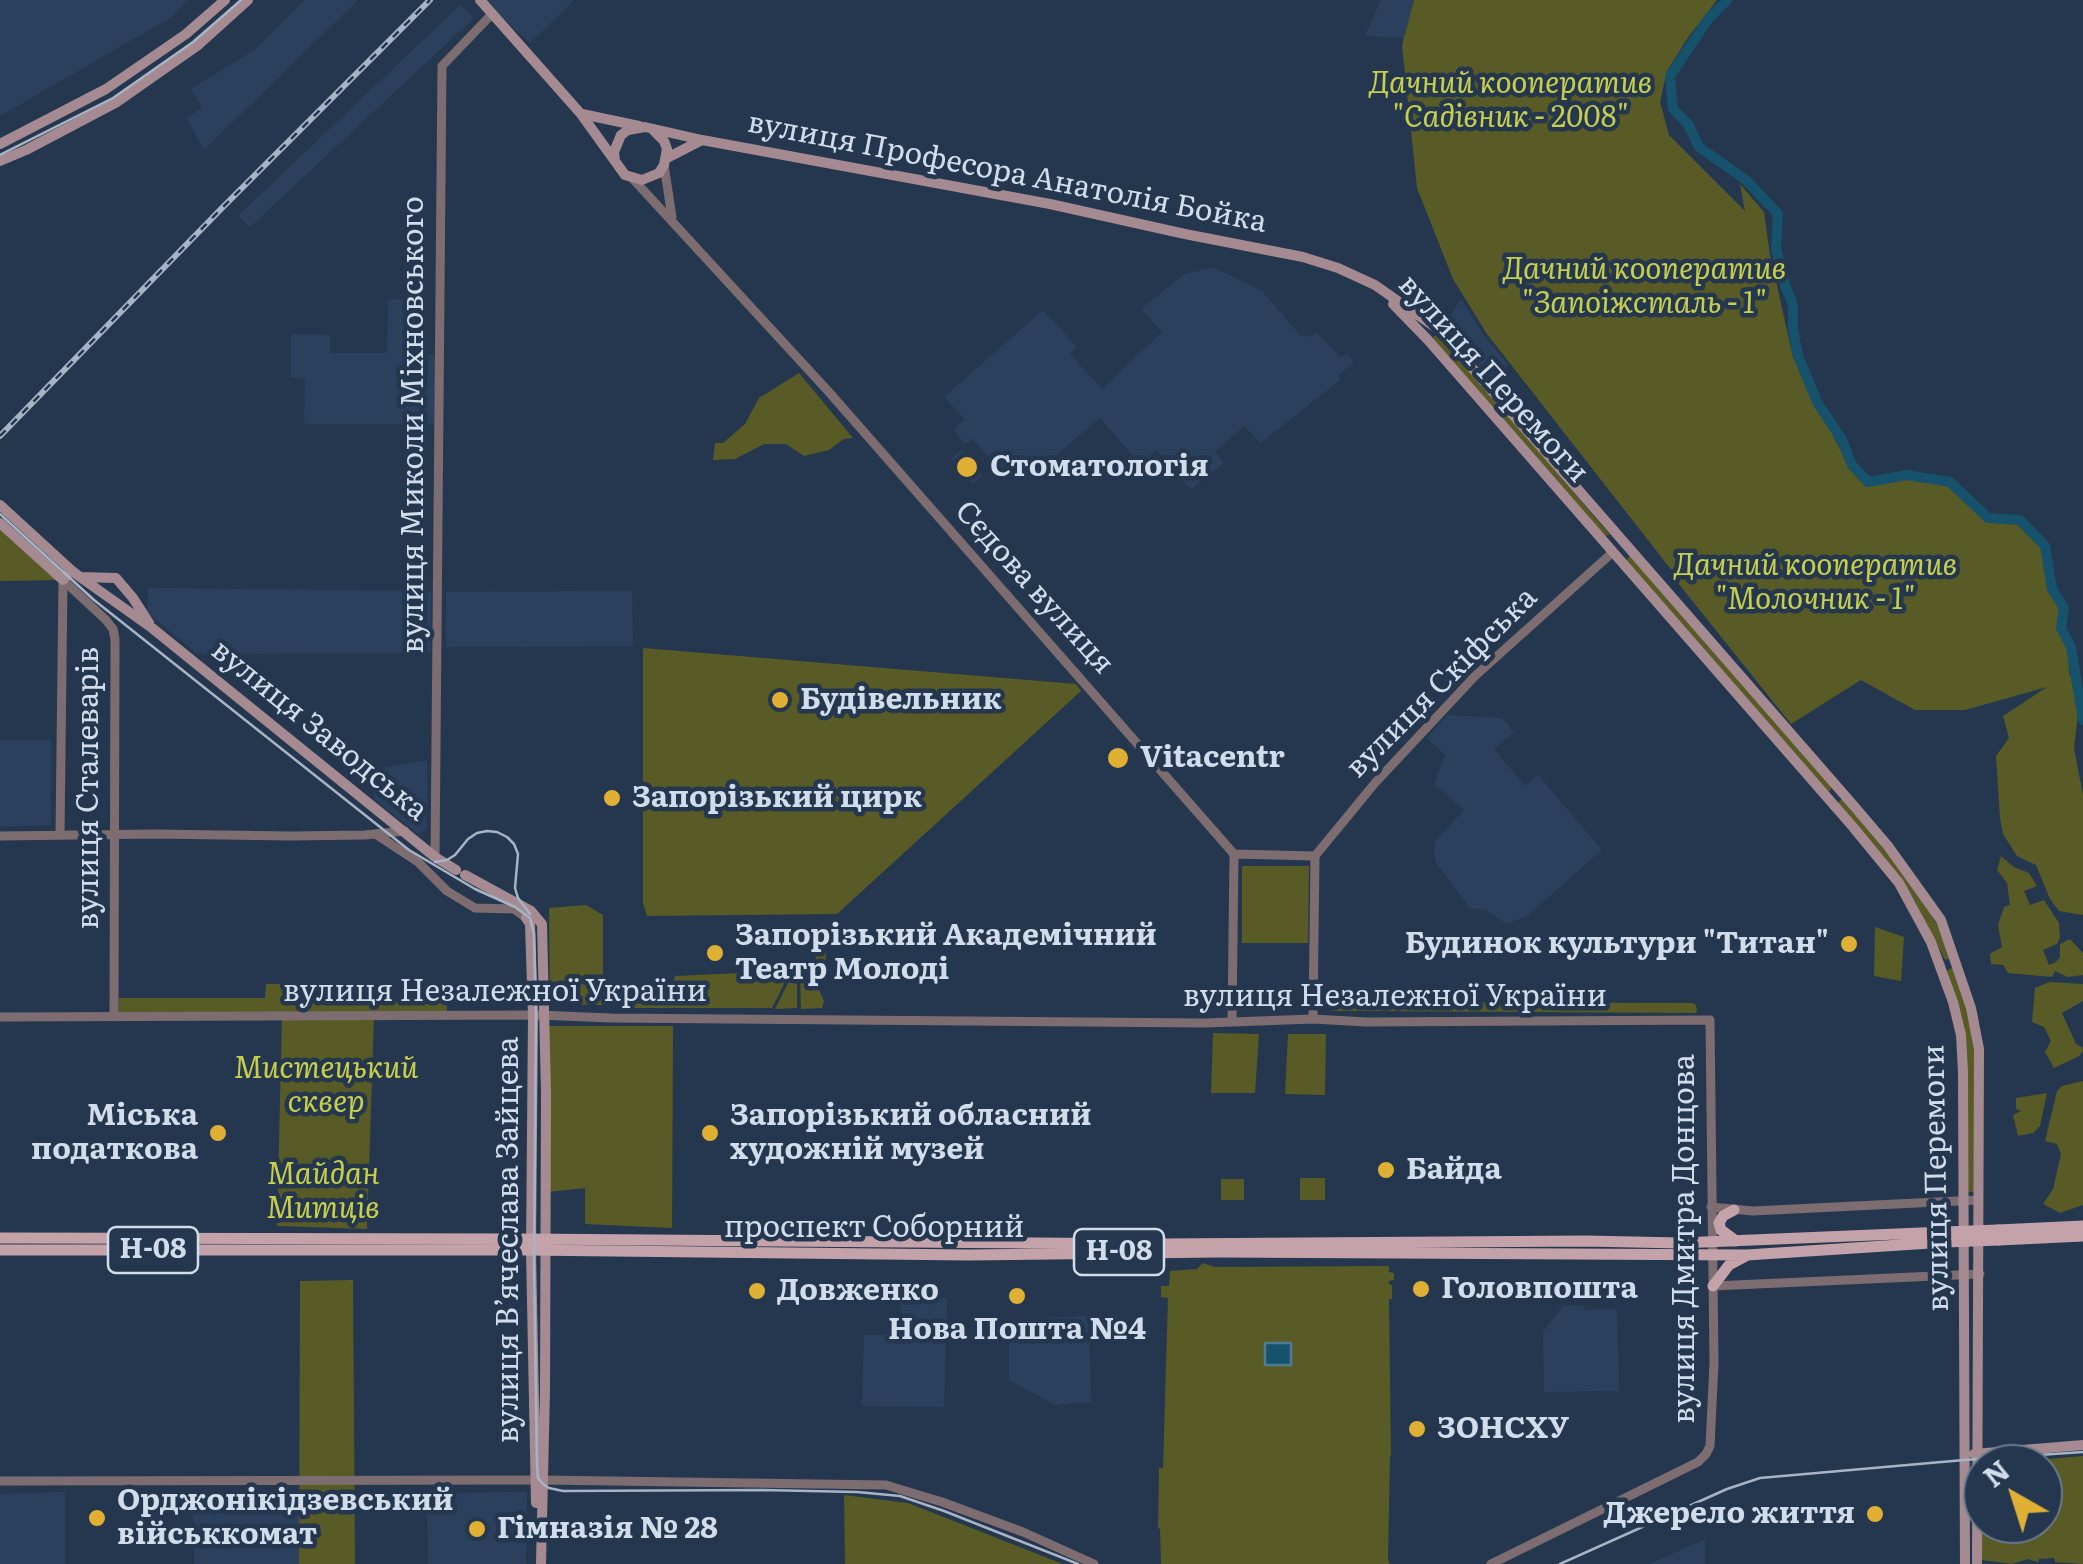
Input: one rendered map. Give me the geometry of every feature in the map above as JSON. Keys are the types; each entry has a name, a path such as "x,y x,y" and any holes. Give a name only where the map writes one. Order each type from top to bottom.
{"main road":[{"path":"0,144 106,88 186,34 225,0"},
{"path":"0,161 117,102 197,46 248,0"},
{"path":"480,0 581,114 625,176 651,178 666,162 702,140"},
{"path":"581,114 649,128 664,141 666,162"},
{"path":"615,161 621,135 628,130 649,128"},
{"name":"вулиця Професора Анатолія Бойка","path":"649,128 1050,204 1303,257 1375,285"},
{"name":"вулиця Перемоги","path":"1375,285 1439,330 1888,846 1941,920 1972,1008 1979,1049 1978,1444"},
{"name":"вулиця Перемоги","path":"1375,285 1428,340 1829,800 1899,883 1918,917 1940,966 1961,1035 1964,1444"},
{"name":"вулиця Заводська","path":"0,506 76,573 152,628 435,857 542,924"},
{"path":"0,522 63,580 76,573"},
{"path":"1613,552 1624,542"},
{"name":"вулиця Заводська","path":"76,573 116,578 152,628"},
{"path":"1829,800 1840,790"},
{"name":"вулиця Вʼячеслава Зайцева","path":"529,915 539,1016"},
{"name":"вулиця Вʼячеслава Зайцева","path":"539,1564 542,924"},
{"path":"1940,966 1956,961"},
{"path":"1734,1210 1719,1223 1736,1242"},
{"name":"Н-08","path":"1999,1235 2083,1226"},
{"name":"Н-08","path":"1736,1242 2083,1236"},
{"name":"Н-08","path":"1747,1255 1946,1237"},
{"name":"проспект Соборний","path":"0,1238 985,1255 1399,1248 1713,1248 1747,1255"},
{"name":"проспект Соборний","path":"1713,1248 1736,1242"},
{"name":"проспект Соборний","path":"0,1250 833,1243 1210,1243 1399,1248"},
{"path":"1210,1243 1224,1252"},
{"path":"1713,1286 1735,1260 1747,1255"},
{"path":"1963,1354 1977,1354"}],"street":[{"name":"вулиця Миколи Міхновського","path":"435,857 442,66 492,14"},
{"path":"666,162 672,220"},
{"name":"Сєдова вулиця","path":"633,179 828,391 1234,854"},
{"name":"вулиця Скіфська","path":"1314,856 1476,676 1613,552"},
{"path":"60,834 63,580"},
{"name":"вулиця Сталеварів","path":"63,580 106,620 115,640 114,1017"},
{"path":"0,836 376,835 406,831"},
{"path":"376,835 418,862 447,891 475,908 514,909 529,915"},
{"path":"1232,1021 1234,854 1314,856 1314,1019"},
{"name":"вулиця Незалежної України","path":"0,1017 539,1016 1205,1023 1314,1019 1710,1020"},
{"name":"вулиця Дмитра Донцова","path":"1490,1564 1698,1462 1710,1446 1710,1020"},
{"path":"1711,1207 1734,1210 1978,1200"},
{"path":"1711,1207 1719,1223"},
{"path":"1713,1286 1980,1274"},
{"path":"0,1481 539,1481 886,1486 1023,1532 1094,1564"}],"shaded area":[{"path":"0,0 187,0 170,18 0,116"},
{"path":"305,0 358,0 204,150 187,119 202,107 191,89 257,48"},
{"path":"483,0 574,0 530,43"},
{"path":"1381,0 1414,0 1404,38 1365,36"},
{"path":"460,5 474,18 250,227 238,216"},
{"path":"1213,267 1262,291 1300,335 1311,337 1317,333 1340,357 1347,354 1354,362 1338,376 1340,380 1261,443 1244,426 1215,452 1224,463 1191,489 1156,450 1140,464 1100,418 1037,471 1027,461 1008,479 973,439 965,444 954,430 965,419 944,397 1043,310 1077,347 1070,354 1102,389 1162,332 1141,309 1183,275"},
{"path":"388,299 422,300 422,354 437,355 435,424 304,424 305,379 291,377 291,334 330,335 330,353 387,353"},
{"path":"1461,299 1484,336 1509,365 1490,379 1447,321"},
{"name":"Стоматологія","path":"962,450 982,476 973,484 951,458"},
{"path":"148,588 431,591 431,653 197,654 147,612"},
{"path":"632,591 633,646 446,647 446,592"},
{"path":"1447,715 1502,718 1514,732 1494,749 1525,786 1538,775 1602,850 1527,916 1506,924 1486,910 1470,908 1436,863 1436,840 1464,810 1434,784 1445,755 1427,738"},
{"path":"0,740 51,740 51,825 0,827"},
{"path":"427,760 427,828 418,834 375,800 371,778 385,767"},
{"path":"947,1298 944,1407 862,1406 864,1335 899,1335 901,1299"},
{"path":"1583,1305 1584,1310 1617,1309 1619,1391 1544,1392 1543,1332 1563,1306"},
{"path":"1089,1316 1091,1402 1055,1405 1009,1380 1009,1340 1032,1318"},
{"path":"1265,1343 1291,1343 1291,1365 1265,1365"},
{"path":"65,1492 65,1564 0,1564 0,1494"},
{"name":"Гімназія № 28","path":"527,1492 526,1564 428,1564 427,1493"},
{"path":"303,1494 303,1564 194,1564 193,1495"},
{"path":"1705,1539 1705,1564 1649,1564"}],"green space":[{"path":"1414,0 1717,0 1667,71 1660,102 1669,135 1745,211 1740,184 1764,212 1793,357 1849,467 1865,486 1904,479 1944,483 1988,522 2017,524 2041,548 2048,589 2060,610 2057,629 2068,649 2069,672 2079,706 2074,748 2083,795 2083,915 2059,911 2036,865 2017,856 2003,834 2000,818 1996,756 2009,738 2003,716 2047,687 1965,710 1915,710 1861,680 1791,724 1487,334 1453,279 1417,188 1402,45"},
{"path":"1436,335 1610,535 1604,536 1434,340"},
{"path":"799,373 853,438 804,456 786,444 764,444 735,459 713,460 715,443 723,443 745,424 759,398"},
{"path":"0,523 63,580 0,581"},
{"path":"1630,556 1832,787 1830,791 1627,563"},
{"path":"643,648 1076,684 1081,691 837,914 647,916 643,903"},
{"path":"1843,798 1931,914 1950,958 1944,958 1902,882 1837,803"},
{"path":"2001,856 2029,873 2037,886 2024,891 2030,905 2044,900 2059,923 2057,944 2043,950 2049,965 2060,957 2060,944 2070,939 2083,953 2083,975 2068,977 2055,971 2052,977 2008,973 2003,965 1991,964 1990,954 2002,947 1998,925 2004,907 2010,905 2007,883 1997,870"},
{"path":"1242,866 1309,866 1308,943 1242,943"},
{"path":"586,905 603,915 603,1005 550,1004 549,908"},
{"path":"825,924 826,968 816,968 815,945 809,945 809,927"},
{"path":"1875,927 1904,937 1901,981 1874,976"},
{"path":"1951,968 1957,974 1976,1063 1975,1192 1967,1192 1957,1003 1947,971"},
{"path":"784,971 789,974 772,1008 620,1008 619,984 674,981 675,976"},
{"path":"811,972 824,1001 822,1008 801,1009 800,974"},
{"path":"792,975 797,975 797,1008 775,1009"},
{"path":"2049,982 2083,984 2083,1001 2062,1013 2083,1051 2054,1068 2045,1052 2051,1041 2044,1027 2032,1022 2035,988"},
{"path":"266,984 375,984 376,1001 447,1001 447,1014 119,1013 119,998 265,998"},
{"path":"1327,1002 1692,1003 1697,1010 1331,1011"},
{"name":"Мистецький сквер","path":"282,1016 374,1016 367,1229 277,1226"},
{"path":"549,1026 673,1026 672,1228 585,1224 585,1188 548,1192"},
{"path":"1213,1033 1259,1034 1255,1093 1211,1093"},
{"path":"1288,1034 1326,1034 1325,1095 1285,1094"},
{"path":"2083,1081 2083,1205 2060,1213 2043,1204 2053,1189 2061,1154 2057,1144 2045,1141 2057,1091"},
{"path":"2047,1093 2040,1126 2033,1133 2018,1136 2013,1115 2021,1111 2016,1109 2016,1098"},
{"path":"1300,1178 1325,1178 1325,1200 1300,1200"},
{"path":"1221,1179 1244,1179 1244,1200 1221,1200"},
{"path":"1203,1263 1214,1267 1389,1266 1389,1272 1394,1273 1394,1280 1389,1281 1390,1564 1161,1564 1159,1468 1163,1468 1168,1298 1161,1297 1161,1286 1169,1286 1170,1271 1197,1269"},
{"path":"353,1280 355,1564 299,1564 300,1281"},
{"path":"2083,1456 2083,1564 2055,1562 2054,1558 2012,1564 1982,1560 1982,1544 2063,1544 2063,1458"},
{"path":"844,1495 908,1503 1063,1564 845,1564"}],"waterway":[{"path":"1727,0 1709,18 1670,76 1673,109 1688,124 1699,147 1746,180 1778,214 1776,249 1793,305 1798,356 1818,404 1841,438 1852,465 1868,482 1907,475 1950,482 1988,518 2020,520 2045,546 2052,589 2064,608 2061,628 2071,647 2083,720"}],"tram line":[{"path":"0,155 113,98 193,42 241,0"},
{"path":"0,514 94,600 409,850 530,918 534,934 536,1015 537,1464 538,1478 543,1484 563,1491 762,1490 900,1496 1078,1564"},
{"path":"435,862 455,855 477,833 497,832 507,837 518,854 515,888 530,914"},
{"path":"1560,1564 1760,1478 2083,1452"}],"railway":[{"path":"0,436 430,0"}],"place":[{"name":"Стоматологія","path":"967,467"},
{"name":"Будівельник","path":"780,700"},
{"name":"Vitacentr","path":"1118,758"},
{"name":"Запорізький цирк","path":"612,798"},
{"name":"Будинок культури \"Титан\"","path":"1849,944"},
{"name":"Запорізький Академічний Театр Молоді","path":"715,953"},
{"name":"Міська податкова","path":"218,1133"},
{"name":"Запорізький обласний художній музей","path":"710,1133"},
{"name":"Байда","path":"1386,1170"},
{"name":"Головпошта","path":"1421,1289"},
{"name":"Довженко","path":"757,1291"},
{"name":"Нова Пошта №4","path":"1017,1296"},
{"name":"ЗОНСХУ","path":"1417,1429"},
{"name":"Джерело життя","path":"1875,1514"},
{"name":"Орджонікідзевський військкомат","path":"97,1518"},
{"name":"Гімназія № 28","path":"477,1529"}],"park label":[{"name":"Дачний кооператив \"Садівник - 2008\"","path":"1510,101"},
{"name":"Дачний кооператив \"Запоіжсталь - 1\"","path":"1644,287"},
{"name":"Дачний кооператив \"Молочник - 1\"","path":"1815,583"},
{"name":"Майдан Митців","path":"323,1192"}]}
